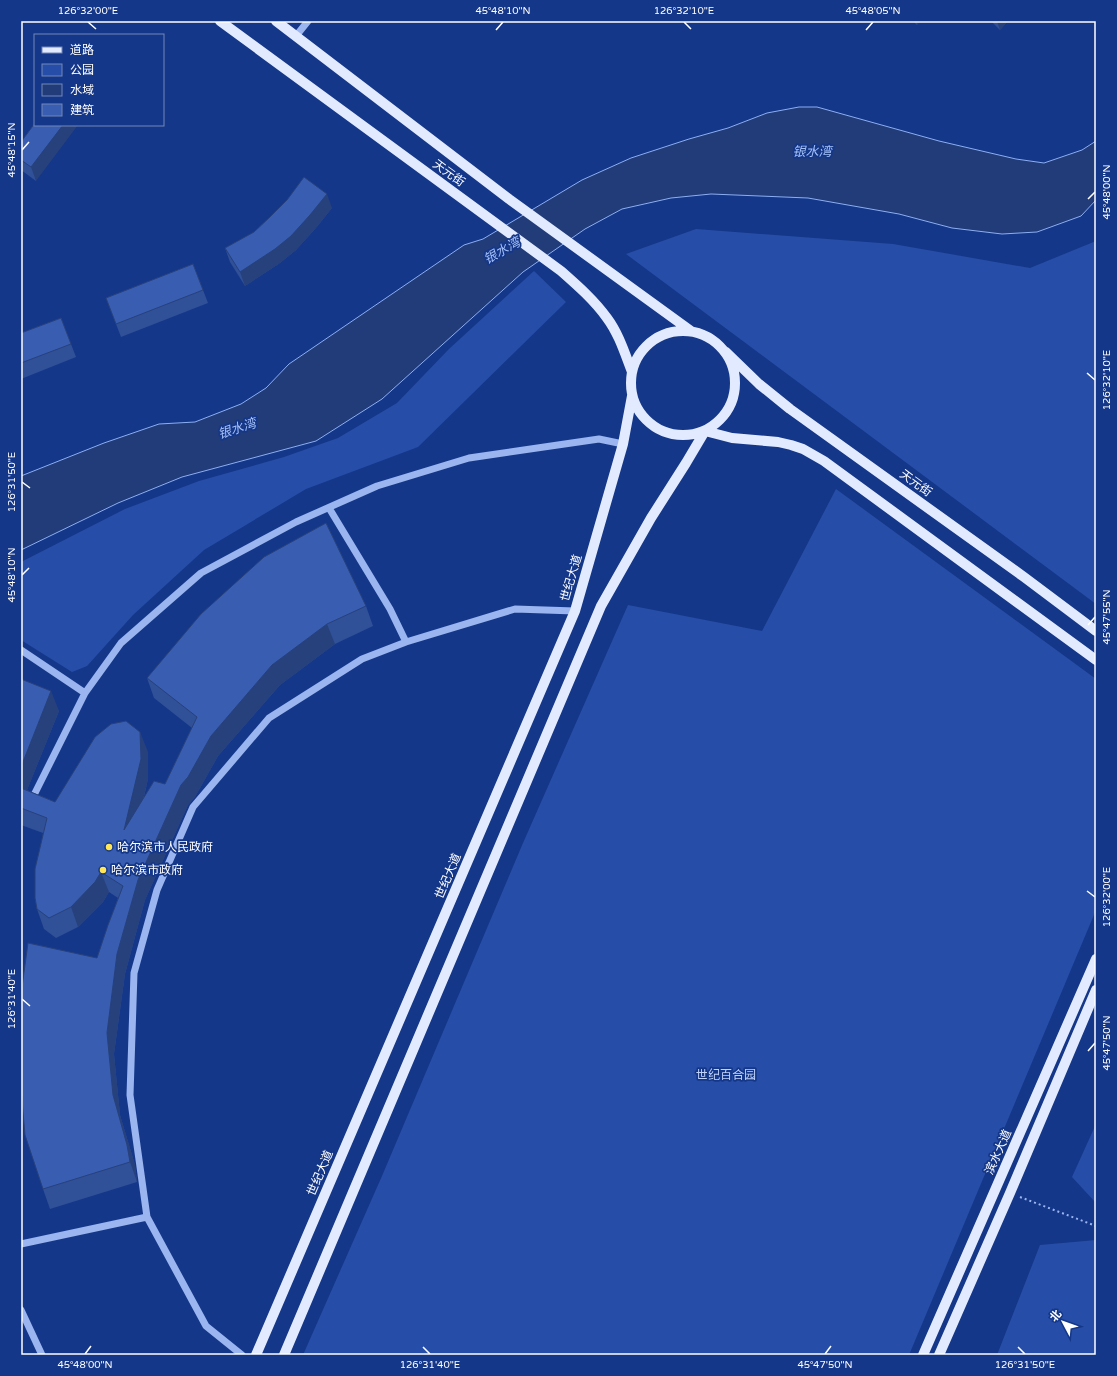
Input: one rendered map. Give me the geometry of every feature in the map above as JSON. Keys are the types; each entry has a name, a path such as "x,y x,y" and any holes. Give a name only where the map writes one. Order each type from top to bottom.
{"main road":[{"name":"天元街","path":"220,21 561,271 588,295 608,319 622,346 632,372"},
{"name":"天元街","path":"276,21 509,199 691,331"},
{"path":"674,331 691,331 704,335 716,342 726,352 733,366 736,381 734,397 728,411 705,431 690,435 675,435 660,430 648,422 638,410 632,396 632,372 636,360 645,347 659,337 674,331"},
{"name":"天元街","path":"726,352 759,384 790,408 1024,577 1096,631"},
{"name":"世纪大道","path":"256,1355 575,612 623,444 632,396"},
{"path":"705,431 732,438 778,442 791,445 803,449 824,461 1096,660"},
{"path":"284,1355 601,606 651,518 705,431"},
{"name":"滨水大道","path":"923,1355 1096,959"},
{"path":"939,1355 1010,1193 1096,990"}],"street":[{"path":"296,36 308,21"},
{"path":"31,801 85,693 121,643 201,573 296,522 377,486 469,458 599,439 623,444"},
{"path":"329,508 390,609 406,642"},
{"path":"242,1355 206,1326 147,1218 130,1095 134,973 157,890 193,807 269,718 362,659 406,642 515,609 575,612"},
{"path":"21,650 85,693"},
{"path":"21,1244 147,1218"},
{"path":"21,1310 42,1355"}],"path":[{"path":"1010,1193 1096,1226"}],"green space":[{"path":"696,229 893,244 1030,268 1096,241 1096,604 626,254"},
{"path":"534,271 566,302 418,447 306,489 204,550 133,615 87,666 72,672 21,640 21,562 125,509 199,481 284,457 338,438 397,403 449,349"},
{"name":"世纪百合园","path":"836,489 1096,679 1096,910 909,1355 303,1355 382,1176 523,843 628,605 762,631"},
{"path":"1096,1124 1096,1203 1072,1177"},
{"path":"1096,1240 1096,1355 997,1355 1040,1245"}],"water":[{"name":"银水湾","path":"799,107 817,107 939,141 1016,159 1044,163 1082,150 1096,141 1096,200 1081,216 1037,232 1002,234 952,228 899,214 808,198 711,194 671,198 622,209 585,229 523,272 382,399 316,441 182,477 118,503 21,550 21,476 104,443 159,424 195,422 241,404 266,388 289,364 464,245 483,239 582,180 631,158 728,128 767,113"}],"building":[{"path":"34,124 34,126 62,126 31,167 21,160 21,142"},
{"path":"304,177 327,194 291,236 275,249 240,272 225,248 254,232 287,200"},
{"path":"193,264 203,290 116,324 106,298"},
{"path":"61,318 71,344 21,363 21,333"},
{"name":"哈尔滨市政府","path":"326,523 366,606 327,624 272,665 211,736 188,777 181,785 138,880 117,954 107,1033 113,1095 127,1145 130,1162 43,1189 25,1135 21,1089 21,994 28,943 97,958 123,886 101,872 95,882 71,907 49,918 37,909 35,898 35,869 47,818 21,808 21,788 55,802 95,737 111,724 126,721 140,732 141,759 124,830 154,781 165,784 197,717 147,678 201,614 264,557"},
{"path":"21,679 51,691 21,767"}],"place":[{"name":"哈尔滨市人民政府","path":"109,847"},
{"name":"哈尔滨市政府","path":"103,870"}]}
